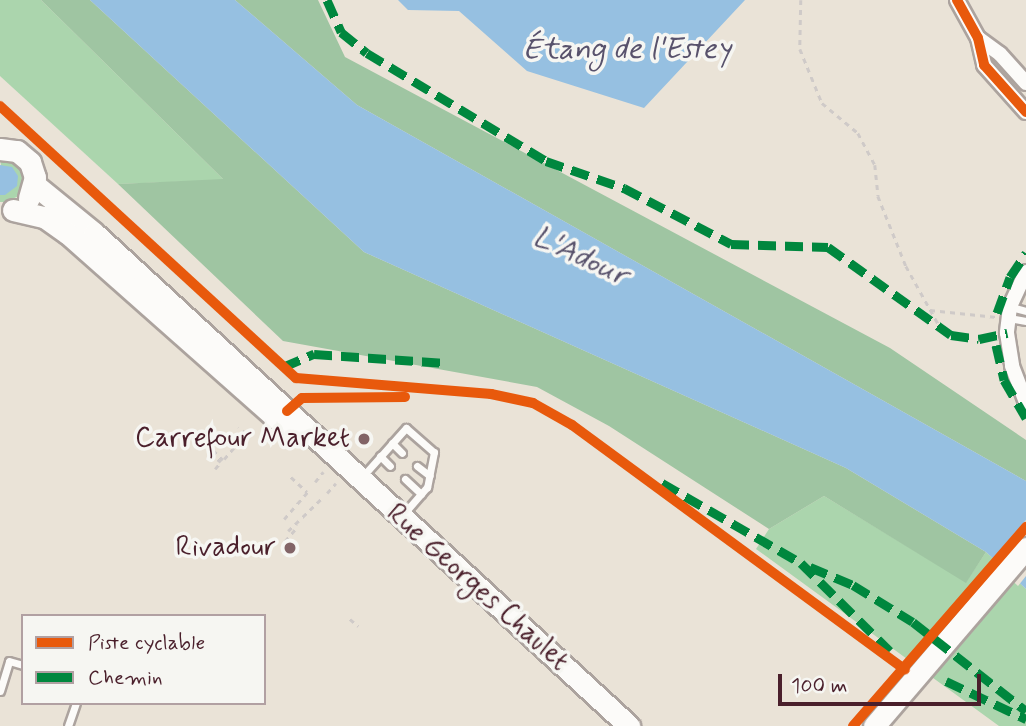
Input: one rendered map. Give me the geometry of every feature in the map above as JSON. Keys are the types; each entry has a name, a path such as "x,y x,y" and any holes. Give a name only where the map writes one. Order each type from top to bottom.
{"main road":[{"path":"1,148 24,156 33,169 35,185 23,205 6,211"},
{"name":"Rue Georges Chaulet","path":"35,185 104,242 298,421 324,450 629,726"},
{"name":"Rue Georges Chaulet","path":"6,211 44,217 67,233 261,408 288,430 324,450"},
{"path":"874,726 1026,548"}],"street":[{"path":"957,0 978,38 984,65 1026,112"},
{"path":"978,38 1000,54 1026,83"},
{"path":"1026,272 1005,314 1010,358 1026,403"}],"lane":[{"path":"1005,314 1026,311"},
{"path":"1005,314 1026,321"},
{"path":"359,480 406,428 434,452 429,476 421,494 399,517"},
{"path":"392,443 402,453"},
{"path":"380,456 390,466"},
{"path":"417,466 429,476"},
{"path":"405,479 421,494"},
{"path":"0,691 9,661 21,664"},
{"path":"68,726 75,705"}],"path":[{"path":"801,0 800,49 821,103 858,133 875,165 878,196 941,329"},
{"path":"930,310 1005,314"},
{"path":"215,469 246,434 238,428"},
{"path":"212,451 222,461"},
{"path":"315,482 323,472"},
{"path":"284,519 309,490 291,477"},
{"path":"327,493 335,483"},
{"path":"285,541 321,499"},
{"path":"288,531 299,526"},
{"path":"350,619 358,626"}],"green space":[{"path":"0,0 41,0 224,180 118,184 0,76"},
{"path":"41,0 90,0 364,252 846,468 986,552 966,583 824,496 769,529 609,426 537,387 283,341 118,184 223,179"},
{"path":"235,0 318,0 345,57 890,348 1026,440 1026,481 357,105"},
{"path":"0,158 17,161 25,174 19,196 5,202 0,202 0,195 5,195"},
{"path":"824,496 966,582 986,552 1026,589 1026,726 999,726 756,549 769,529"}],"water":[{"name":"L'Adour","path":"90,0 235,0 357,105 1026,481 1026,589 986,552 846,468 364,252"},
{"name":"Étang de l'Estey","path":"398,0 745,0 644,108 527,71 459,11 408,10"},
{"path":"0,165 12,167 18,176 17,186 5,195 0,195"}],"pier":[{"path":"1026,520 1026,576 1018,586 991,561"}],"marked path":[{"path":"327,0 341,32 367,53 546,161 624,188 731,244 828,247 951,335 979,339 1007,333"},
{"path":"997,313 1010,277 1026,253"},
{"path":"996,345 1004,380 1026,418"},
{"path":"283,367 314,354 446,363"},
{"path":"662,483 801,563 890,651"},
{"path":"810,567 853,585 913,622 1026,711"},
{"path":"946,681 1026,719"}],"cycle path":[{"path":"957,0 978,38 984,65 1026,112"},
{"path":"0,106 296,378 491,394 533,403 572,425 905,670"},
{"path":"287,411 302,398 405,397"},
{"path":"853,726 1026,527"}],"place":[{"name":"Carrefour Market","path":"364,439"},
{"name":"Rivadour","path":"290,548"}]}
